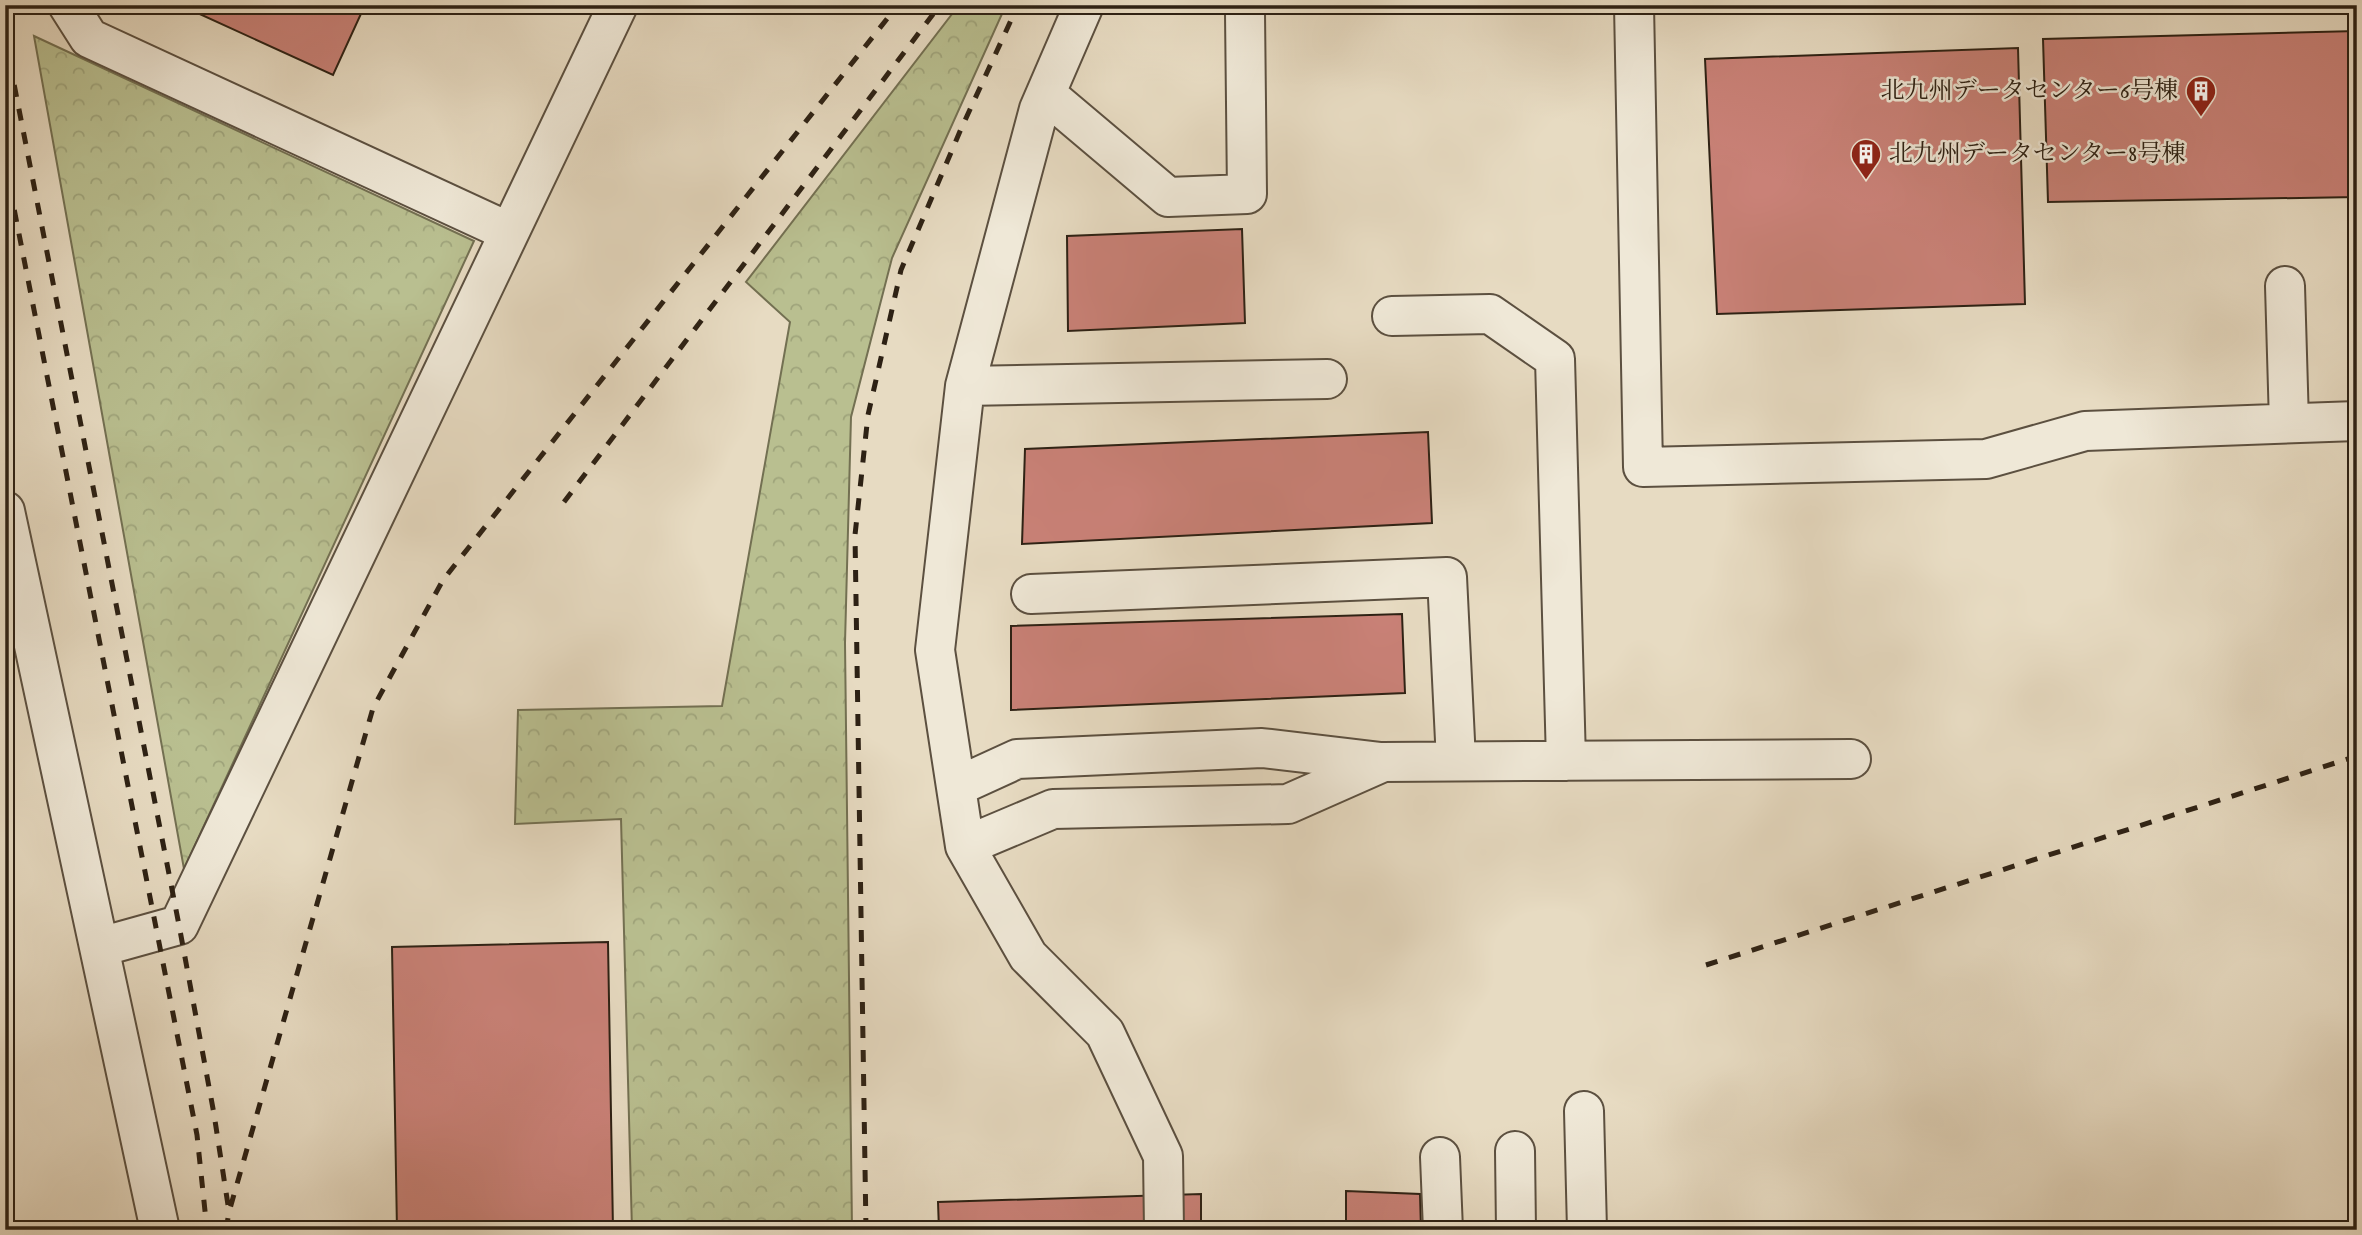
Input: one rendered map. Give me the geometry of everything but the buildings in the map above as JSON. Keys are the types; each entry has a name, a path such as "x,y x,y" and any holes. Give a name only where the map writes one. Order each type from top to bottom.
{"street":[{"path":"68,5 89,38 509,232"},
{"path":"100,947 179,925 618,5"},
{"path":"1084,5 1039,109 965,386 935,650 965,846 1028,956 1105,1033 1163,1156 1164,1230"},
{"path":"1634,5 1643,467 1986,459 2085,431 2357,421"},
{"path":"1046,94 1168,197 1247,194 1245,13"},
{"path":"2286,286 2290,423"},
{"path":"1392,316 1490,314 1555,359 1566,761"},
{"path":"965,386 1327,379"},
{"path":"5,510 160,1230"},
{"path":"1031,594 1447,577 1456,761"},
{"path":"956,788 1017,759 1262,748 1383,762 1851,759"},
{"path":"965,846 1053,808 1289,804 1383,762"},
{"path":"1584,1111 1587,1230"},
{"path":"1515,1151 1516,1230"},
{"path":"1440,1157 1443,1230"}],"green space":[{"path":"959,5 1006,5 892,258 851,417 845,643 852,1230 632,1230 621,819 515,824 518,710 722,706 790,322 746,282"},
{"path":"34,36 474,241 184,869"}],"railway":[{"path":"226,1230 373,708 443,580 898,5"},
{"path":"564,502 940,5"},
{"path":"866,1230 855,535 868,415 901,270 1018,5"},
{"path":"5,38 179,925 228,1205"},
{"path":"5,163 197,1135 207,1230"},
{"path":"1706,965 2357,756"}],"place":[{"name":"北九州データセンター6号棟","path":"2201,118"},
{"name":"北九州データセンター8号棟","path":"1866,181"}]}
